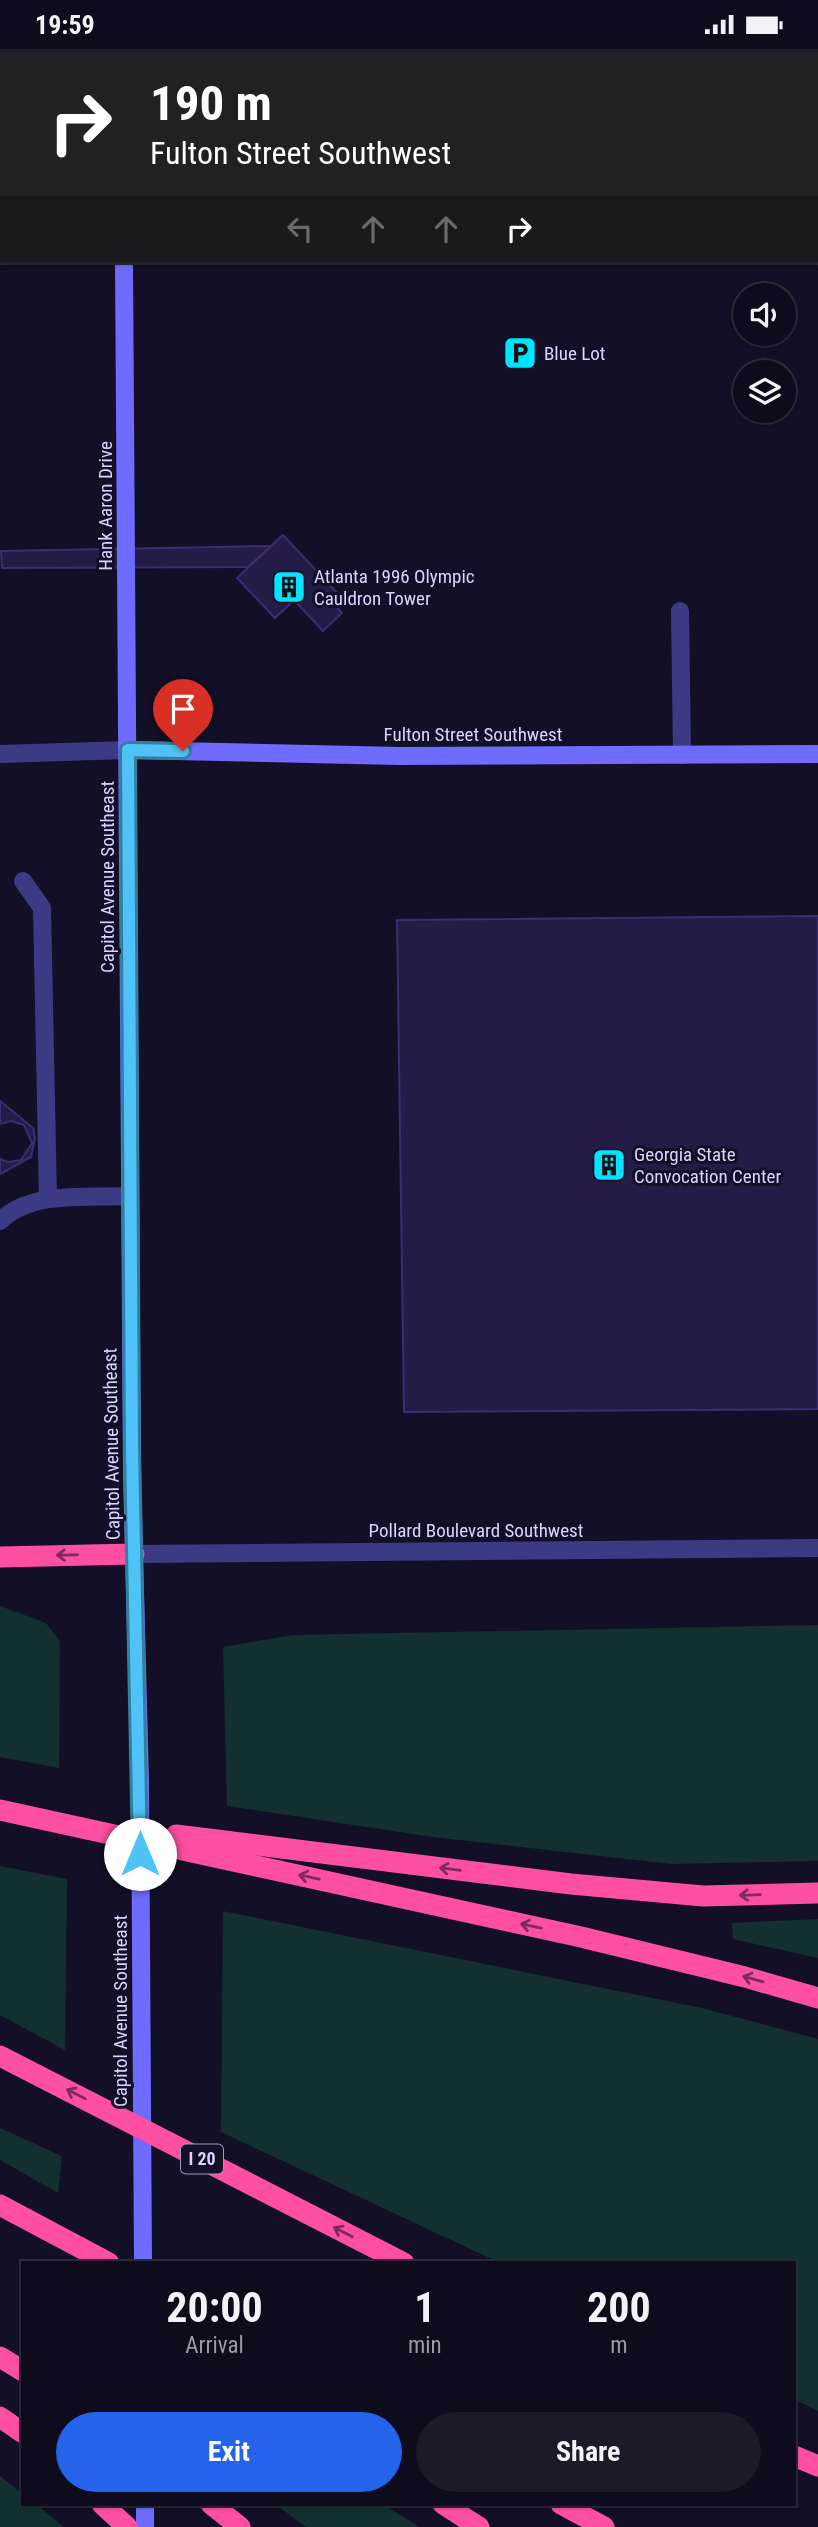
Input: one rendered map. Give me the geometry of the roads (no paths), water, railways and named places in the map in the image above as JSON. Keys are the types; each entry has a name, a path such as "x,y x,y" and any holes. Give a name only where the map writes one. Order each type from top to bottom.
{"highway":[{"path":"0,1557 134,1554"},
{"path":"0,1810 581,1937 746,1977 818,1999"},
{"path":"54,1821 571,1884 703,1896 818,1893"},
{"name":"I 20","path":"0,2056 400,2261"},
{"path":"0,2207 76,2261"},
{"path":"0,2207 105,2261"},
{"path":"0,2357 21,2370"},
{"path":"0,2417 21,2432"},
{"path":"796,2457 818,2466"},
{"path":"104,2506 127,2527"},
{"path":"214,2506 240,2527"},
{"path":"446,2506 479,2527"},
{"path":"565,2506 604,2527"}],"main road":[{"name":"Hank Aaron Drive","path":"124,263 128,750"},
{"name":"Fulton Street Southwest","path":"128,750 399,755 818,754"},
{"name":"Capitol Avenue Southeast","path":"128,750 130,1196 134,1554 140,1781 143,2261"},
{"path":"145,2506 145,2527"}],"street":[{"path":"680,611 681,755"},
{"path":"0,754 128,750"},
{"path":"23,881 42,908 48,1199"},
{"path":"0,1221 13,1208 48,1199 130,1196"},
{"name":"Pollard Boulevard Southwest","path":"134,1554 818,1548"}],"place":[{"name":"Blue Lot","path":"520,353"},
{"name":"Atlanta 1996 Olympic Cauldron Tower","path":"289,587"},
{"name":"Georgia State Convocation Center","path":"609,1165"}]}
